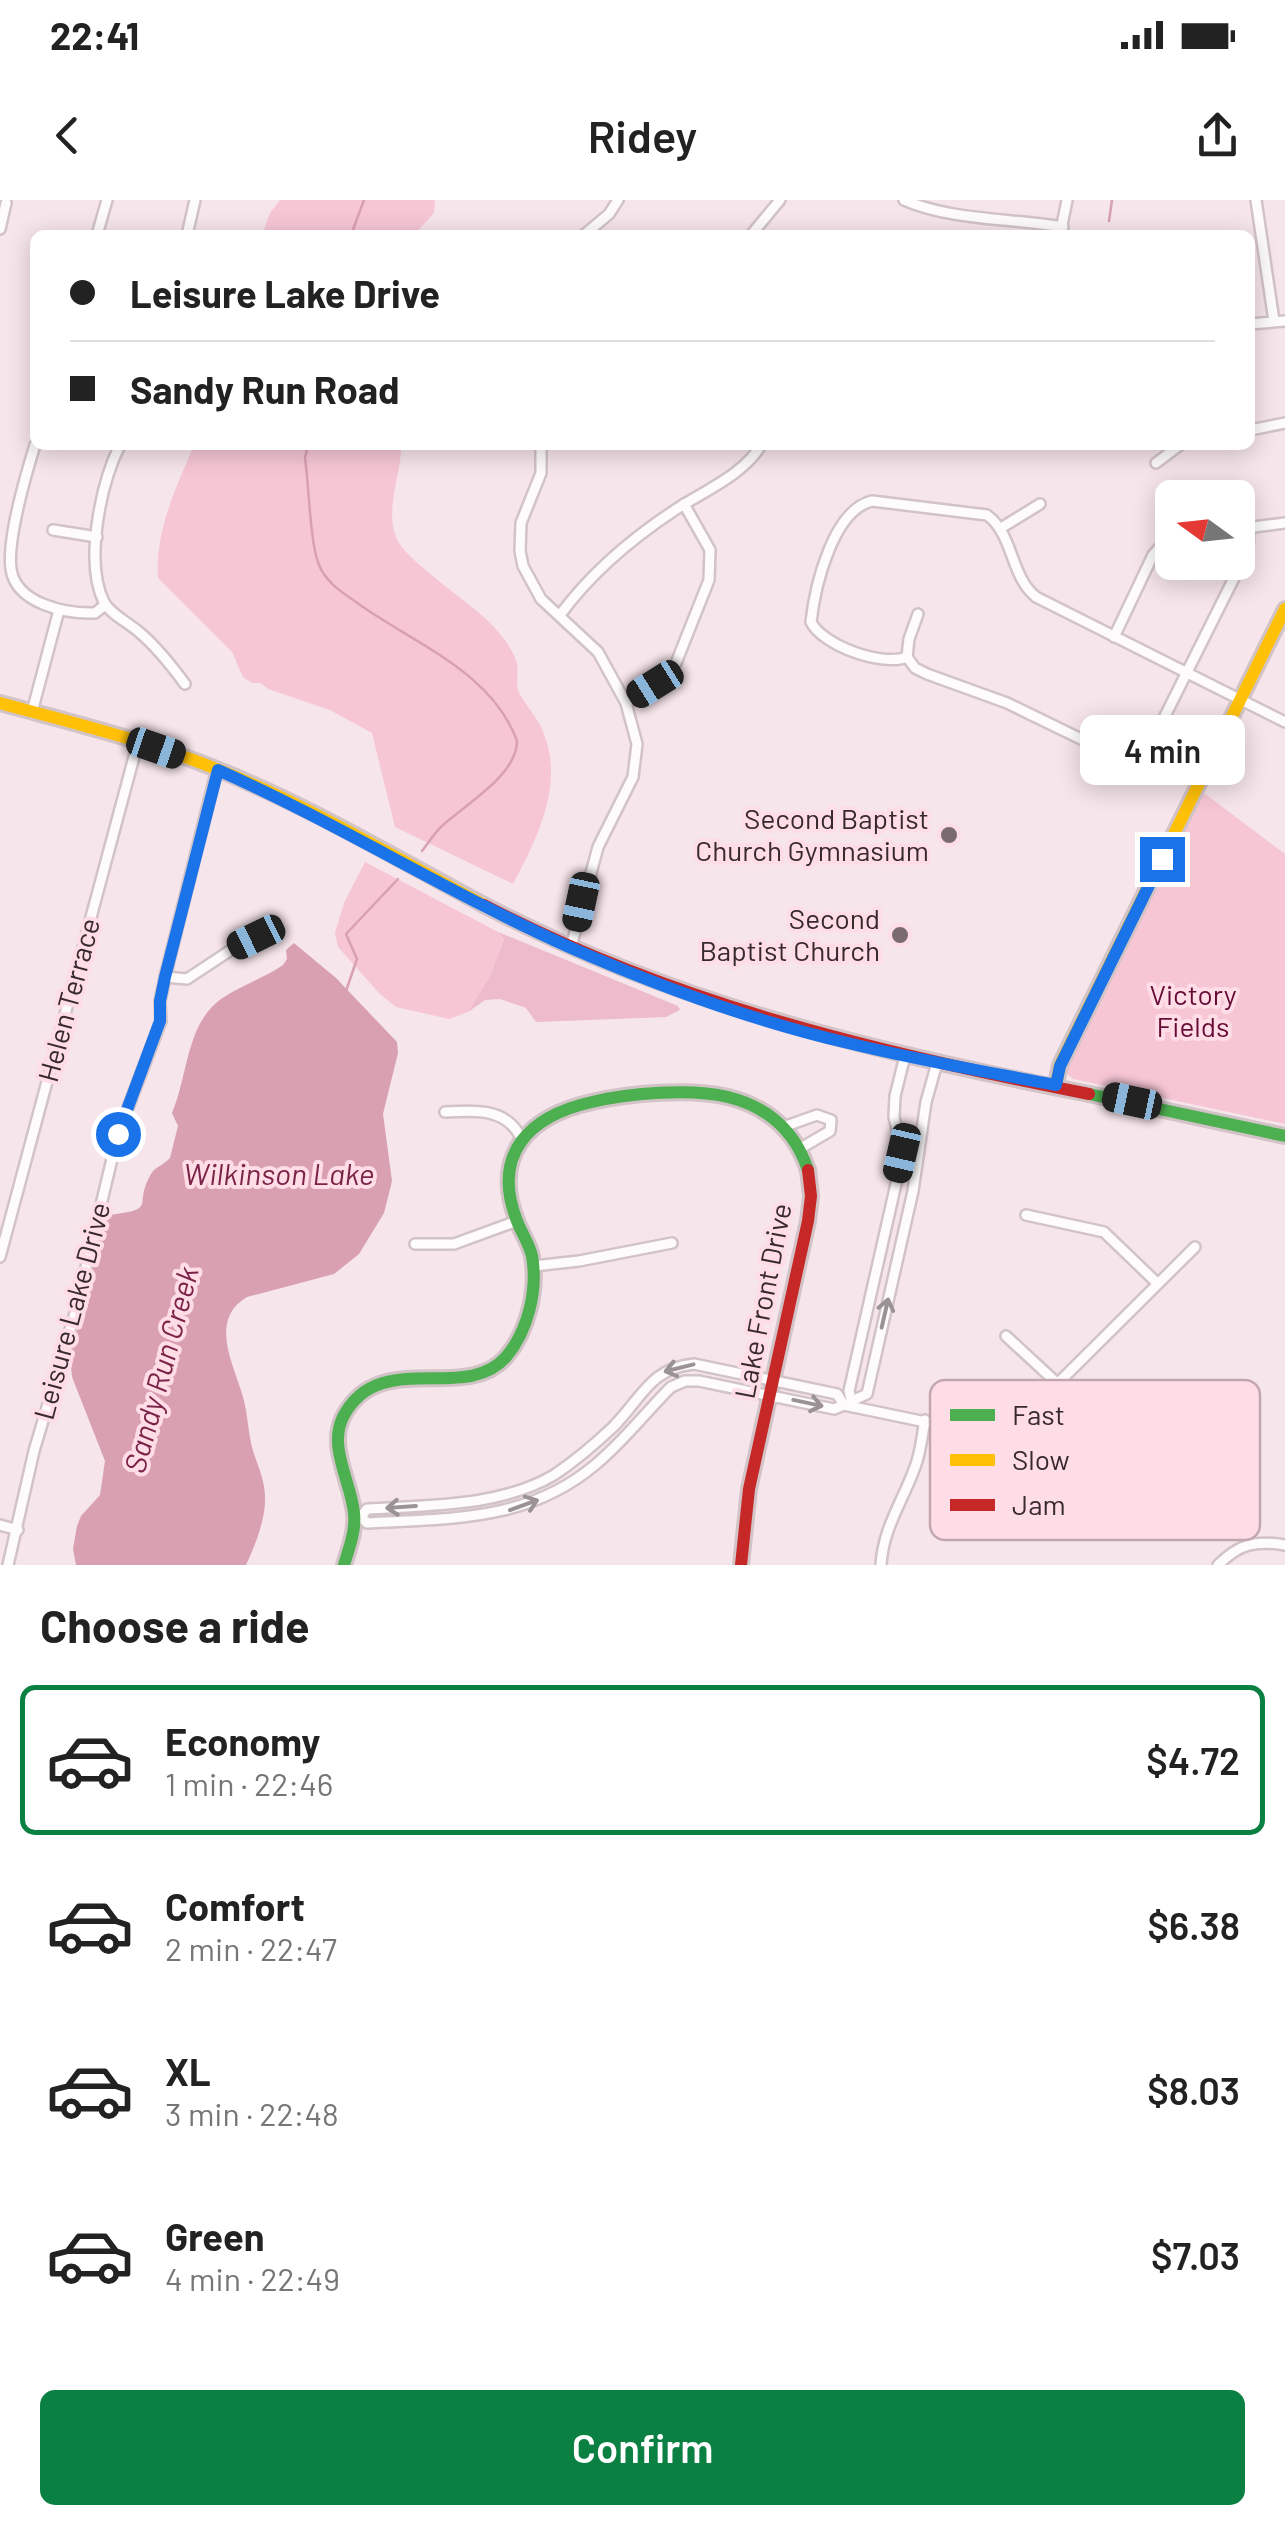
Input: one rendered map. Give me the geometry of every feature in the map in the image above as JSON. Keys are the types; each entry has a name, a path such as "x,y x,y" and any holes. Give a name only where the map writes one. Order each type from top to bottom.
{"street":[{"path":"97,230 106,200"},
{"path":"188,230 196,200"},
{"path":"590,230 618,200"},
{"path":"754,230 780,200"},
{"path":"904,200 928,208 1056,230"},
{"path":"1062,230 1068,200"},
{"path":"1255,324 1280,321 1256,200"},
{"path":"0,229 6,203"},
{"path":"1255,429 1285,423"},
{"path":"34,450 12,543 11,572 22,590 59,610 95,612 104,604"},
{"path":"118,450 106,479 97,538 104,604 165,657 185,684"},
{"path":"541,450 541,473 521,524 520,551 531,584 541,599 598,652 626,702 637,744 636,764 598,847 571,947"},
{"path":"560,615 614,556 757,450"},
{"path":"1156,463 1173,450"},
{"path":"908,657 880,660 844,648 816,632 812,622 814,600 829,556 844,519 858,504 872,501 978,513 993,519 1028,591 1285,722"},
{"path":"626,702 655,684 676,663 709,580 710,550 684,504"},
{"path":"1000,528 1040,504"},
{"path":"1255,527 1285,524"},
{"path":"53,530 97,538"},
{"path":"1114,637 1155,553"},
{"path":"918,614 909,639 908,657 915,668 1007,704 1106,751 1126,756 1149,746 1232,580"},
{"path":"1056,1085 1060,1066 1285,609"},
{"path":"32,712 59,610"},
{"path":"0,703 138,742 218,770 571,947 760,1019 905,1056 1285,1136"},
{"name":"Helen Terrace","path":"0,1258 138,742"},
{"name":"Leisure Lake Drive","path":"8,1565 118,1134 160,1021 165,977 218,770"},
{"path":"165,977 187,978 274,928"},
{"path":"850,1404 849,1391 902,1153 894,1117 905,1056"},
{"path":"358,1517 367,1509 502,1496 555,1474 615,1425 661,1372 677,1366 694,1364 834,1409 867,1394 913,1191 926,1102 938,1063"},
{"name":"Lake Front Drive","path":"520,1136 536,1120 568,1105 680,1095 736,1098 786,1126 800,1148 811,1191 807,1228 743,1522 741,1565"},
{"path":"344,1565 358,1517 337,1439 340,1419 351,1404 380,1384 398,1378 470,1378 499,1365 518,1339 530,1306 534,1266 526,1235 517,1221 509,1183 510,1165 520,1136 514,1124 491,1112 446,1112"},
{"path":"786,1126 817,1115 831,1120 830,1131 800,1148"},
{"path":"1026,1215 1104,1232 1156,1282"},
{"path":"415,1244 454,1244 517,1221"},
{"path":"534,1266 672,1243"},
{"path":"1065,1380 1194,1247"},
{"path":"1006,1336 1054,1380"},
{"path":"358,1517 367,1523 458,1518 518,1508 564,1487 598,1463 672,1387 698,1381 772,1388"},
{"path":"850,1404 930,1421"},
{"path":"881,1565 882,1544 916,1466 925,1420"},
{"path":"555,1474 564,1487"},
{"path":"456,1502 458,1518"},
{"path":"0,1526 18,1530"},
{"path":"1218,1565 1242,1545 1266,1542 1285,1546"}],"green space":[{"path":"280,200 435,200 434,213 419,230 264,230"},
{"path":"192,450 401,450 392,507 399,543 504,639 517,663 519,693 548,745 551,766 546,806 513,884 395,827 372,733 330,710 243,677 232,652 158,578 163,526"},
{"name":"Victory Fields","path":"1200,790 1285,854 1285,1124 1073,1079 1065,1072 1065,1064"},
{"path":"365,862 498,932 504,940 489,978 468,1012 449,1019 396,1007 338,947 335,933 344,903"}],"shaded area":[{"path":"498,932 680,1010 666,1017 536,1022 526,1008 500,999 485,1000 468,1012 489,978 504,940"}],"water":[{"name":"Wilkinson Lake","path":"294,943 336,978 397,1042 398,1053 383,1114 392,1181 384,1213 359,1254 334,1274 247,1297 229,1318 227,1344 265,1491 262,1523 246,1565 76,1565 73,1549 77,1526 100,1495 105,1461 72,1377 70,1355 102,1222 108,1215 139,1208 151,1174 170,1158 178,1126 172,1113 201,1022 221,999 283,965 286,950"}],"waterway":[{"name":"Sandy Run Creek","path":"353,230 364,200"},
{"path":"1109,221 1112,200"},
{"name":"Sandy Run Creek","path":"307,450 312,529 323,572 344,594 472,679 491,697 517,741 515,754 500,777 440,828 422,851"},
{"name":"Sandy Run Creek","path":"346,991 357,959 346,934 398,879"}],"traffic: fast":[{"path":"344,1565 354,1520 339,1428 359,1396 378,1385 400,1380 468,1376 489,1370 506,1357 520,1335 530,1310 534,1269 510,1197 509,1176 521,1142 534,1128 570,1108 607,1099 660,1093 713,1094 742,1101 767,1114 788,1132 808,1170"},
{"path":"1089,1094 1285,1136"}],"traffic: slow":[{"path":"1056,1085 1060,1065 1285,609"},
{"path":"0,703 138,741 253,784 484,905"}],"traffic: jam":[{"path":"484,905 629,971 779,1021 933,1061 1089,1094"},
{"path":"741,1565 749,1489 808,1221 808,1170"}],"place":[{"name":"Second Baptist Church Gymnasium","path":"949,835"},
{"name":"Second Baptist Church","path":"900,935"}],"route":[{"path":"118,1134 160,1021 165,977 218,770 269,792 571,947 680,990 760,1019 846,1043 1056,1085 1060,1066 1162,859"}]}
